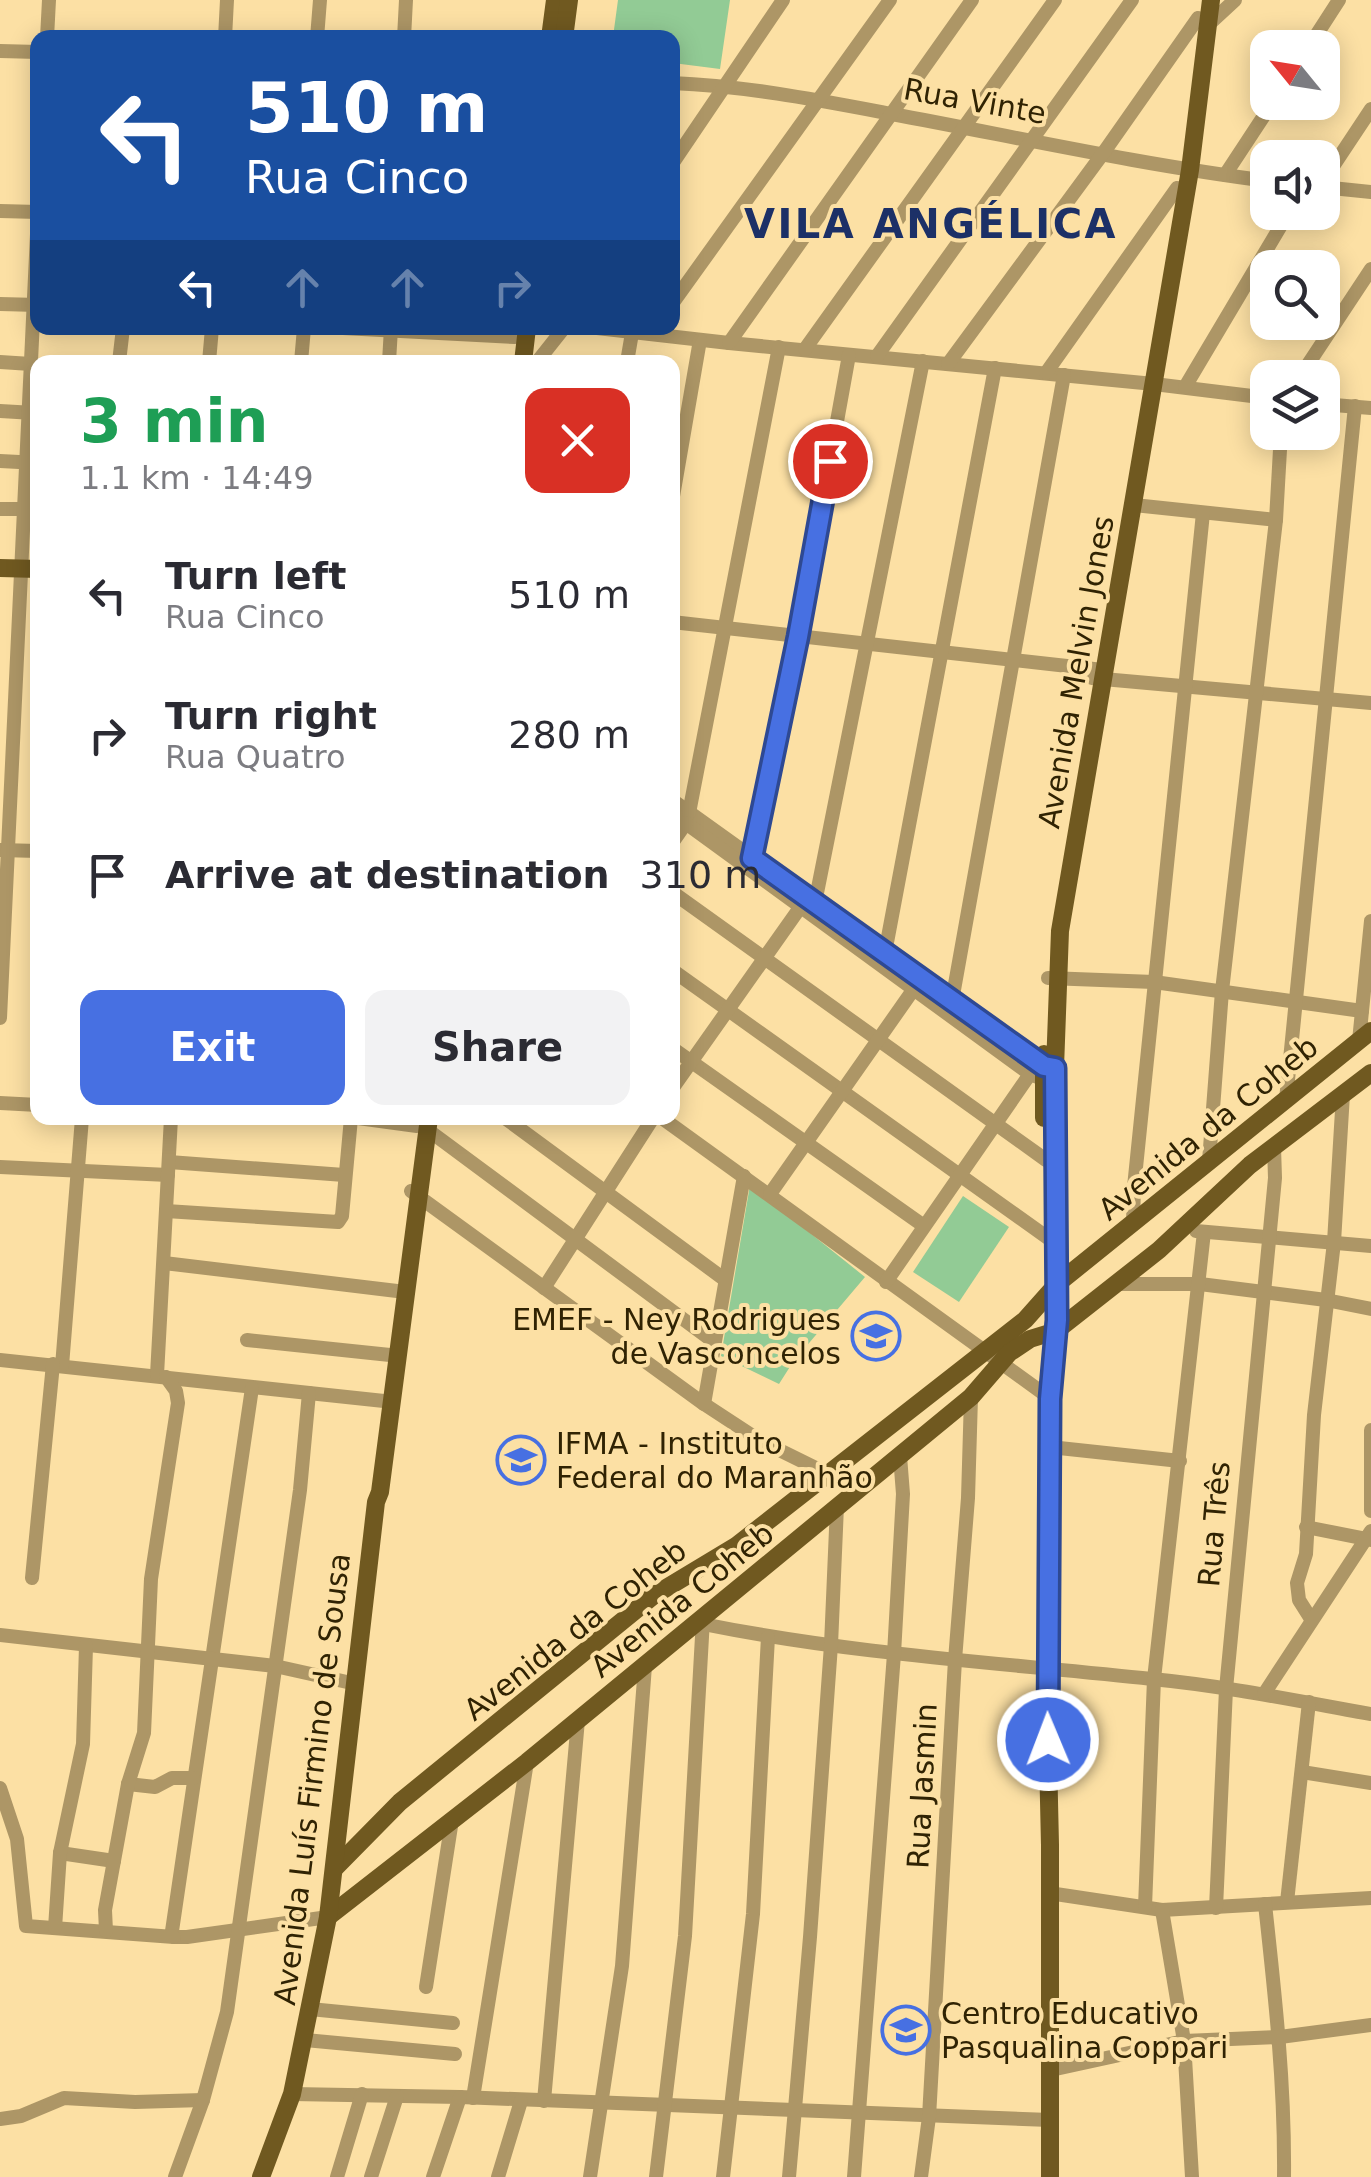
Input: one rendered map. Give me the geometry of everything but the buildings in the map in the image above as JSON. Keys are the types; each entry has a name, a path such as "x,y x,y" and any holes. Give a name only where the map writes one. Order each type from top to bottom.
{"main road":[{"path":"551,30 555,0"},
{"path":"565,30 569,0"},
{"name":"Avenida Melvin Jones","path":"1052,1289 1045,1074 1053,978 1098,674 1185,170 1202,14 1211,0"},
{"name":"Avenida Melvin Jones","path":"1098,674 1134,504 1177,188 1185,170"},
{"path":"0,568 29,569"},
{"name":"Avenida da Coheb","path":"334,1869 400,1802 652,1596 736,1546 828,1474 992,1357 1052,1289 1365,1036"},
{"name":"Avenida da Coheb","path":"1159,1250 1274,1147 1371,1073"},
{"name":"Avenida Melvin Jones","path":"1045,1074 1052,1289 1046,1670 1050,2177"},
{"name":"Avenida Luís Firmino de Sousa","path":"376,1502 372,1490 423,1125"},
{"name":"Avenida Coheb","path":"328,1917 703,1621 972,1397 992,1357 1052,1332 1159,1250"},
{"name":"Avenida Luís Firmino de Sousa","path":"261,2177 292,2094 328,1917 376,1502 392,1420 400,1301"}],"street":[{"path":"47,30 49,0"},
{"path":"225,30 226,0"},
{"path":"318,30 320,0"},
{"path":"404,30 406,0"},
{"path":"680,152 783,0"},
{"path":"680,293 890,0"},
{"path":"728,344 972,0"},
{"path":"805,349 1055,0"},
{"path":"878,356 1132,0"},
{"path":"948,364 1202,14 1235,0"},
{"path":"1320,30 1339,0"},
{"path":"0,51 30,52"},
{"name":"Rua Vinte","path":"680,83 726,85 819,100 1250,179"},
{"path":"1340,157 1371,109"},
{"path":"1225,176 1261,120"},
{"path":"1046,373 1177,188"},
{"path":"1340,188 1371,192"},
{"path":"0,211 30,213"},
{"path":"1185,387 1277,230"},
{"path":"1311,360 1371,269"},
{"path":"0,304 30,305"},
{"path":"543,355 558,335"},
{"path":"674,335 728,344 1250,396"},
{"path":"680,456 700,340"},
{"path":"680,830 688,818 779,347"},
{"path":"752,858 798,637 849,355"},
{"path":"680,1078 808,902 869,645 923,361"},
{"path":"0,362 30,364"},
{"path":"885,953 995,368"},
{"path":"952,1001 1064,375"},
{"path":"1340,405 1371,408"},
{"path":"1286,1100 1354,406"},
{"path":"0,411 30,413"},
{"path":"1210,1162 1222,991 1281,450"},
{"path":"0,461 30,462"},
{"path":"0,1018 8,640 29,569 25,510 30,476"},
{"path":"1134,504 1276,520"},
{"path":"0,509 25,510"},
{"path":"1132,1224 1203,514"},
{"path":"680,623 1014,658 1186,687 1371,703"},
{"path":"680,809 1045,1074"},
{"path":"680,816 752,858 808,902 885,953 918,983 952,1001 1045,1074"},
{"path":"3,850 30,852"},
{"path":"680,897 1046,1160"},
{"path":"1365,1036 1362,1011 1371,920"},
{"path":"680,976 1048,1238"},
{"path":"1053,978 1154,982 1362,1011"},
{"path":"770,1194 918,983"},
{"path":"680,1054 924,1226"},
{"path":"886,1282 996,1123 1045,1074"},
{"path":"1311,1619 1300,1600 1296,1582 1306,1554 1343,1094"},
{"path":"0,1103 30,1105"},
{"path":"32,1578 82,1125"},
{"path":"106,1931 105,1910 128,1784 144,1733 151,1580 178,1402 176,1392 161,1376 171,1125"},
{"path":"166,1211 334,1222 342,1216 353,1125"},
{"path":"426,1125 574,1241 714,1342"},
{"path":"515,1125 724,1279"},
{"path":"544,1288 648,1125"},
{"path":"672,1125 1050,1399"},
{"name":"Rua Três","path":"1216,1908 1226,1689 1270,1238 1274,1147"},
{"path":"0,1167 344,1175"},
{"path":"704,1404 744,1176"},
{"path":"416,1194 704,1404 759,1440 828,1474"},
{"path":"1180,1230 1371,1246"},
{"path":"1145,1906 1154,1679 1204,1232"},
{"path":"164,1264 400,1301"},
{"path":"1115,1284 1200,1284 1326,1300 1371,1310"},
{"path":"247,1340 390,1355"},
{"path":"0,1360 384,1401"},
{"path":"174,1937 172,1922 252,1388"},
{"path":"175,2177 227,2012 300,1490 309,1393"},
{"name":"Rua Jasmin","path":"921,2177 929,2117 972,1397"},
{"path":"1371,1430 1371,1512"},
{"path":"1050,1447 1180,1460"},
{"path":"854,2177 894,1654 903,1494 900,1456"},
{"path":"789,2177 831,1645 837,1506"},
{"path":"1264,1694 1370,1536 1306,1527"},
{"path":"656,2177 685,1936 703,1621 768,1637 894,1654 1154,1679 1371,1714"},
{"path":"0,1635 275,1666 356,1684"},
{"path":"724,2177 752,1914 768,1637"},
{"path":"54,1928 60,1853 82,1744 86,1646"},
{"path":"590,2177 598,2104 622,1966 645,1666"},
{"path":"1287,1902 1309,1702"},
{"path":"544,2101 578,1720"},
{"path":"433,2177 466,2098 527,1762"},
{"path":"1302,1772 1371,1783"},
{"path":"128,1784 155,1787 172,1778 193,1778"},
{"path":"0,1788 18,1839 26,1926 174,1937 328,1917"},
{"path":"426,1987 452,1820"},
{"path":"60,1853 114,1861"},
{"path":"1049,1893 1162,1910 1371,1898"},
{"path":"1266,1904 1280,2036 1284,2177"},
{"path":"1162,1910 1184,2040 1192,2177"},
{"path":"310,2009 454,2023"},
{"path":"1051,2070 1184,2040 1280,2036 1371,2025"},
{"path":"305,2040 455,2054"},
{"path":"292,2094 1050,2120"},
{"path":"337,2177 362,2094"},
{"path":"371,2177 397,2096"},
{"path":"0,2119 21,2116 64,2098 202,2100"},
{"path":"498,2177 522,2101"}],"green space":[{"path":"618,0 730,0 720,69 680,64 680,30 614,30"},
{"path":"750,1185 865,1277 779,1384 721,1356"},
{"path":"963,1196 1009,1227 959,1302 913,1272"}],"place":[{"name":"EMEF - Ney Rodrigues de Vasconcelos","path":"876,1336"},
{"name":"IFMA - Instituto Federal do Maranhão","path":"521,1460"},
{"name":"Centro Educativo Pasqualina Coppari","path":"906,2030"}],"district":[{"name":"VILA ANGÉLICA","path":"931,224"}],"route":[{"path":"830,461 752,858 1044,1066 1055,1068 1057,1320 1050,1399 1048,1740"}]}
